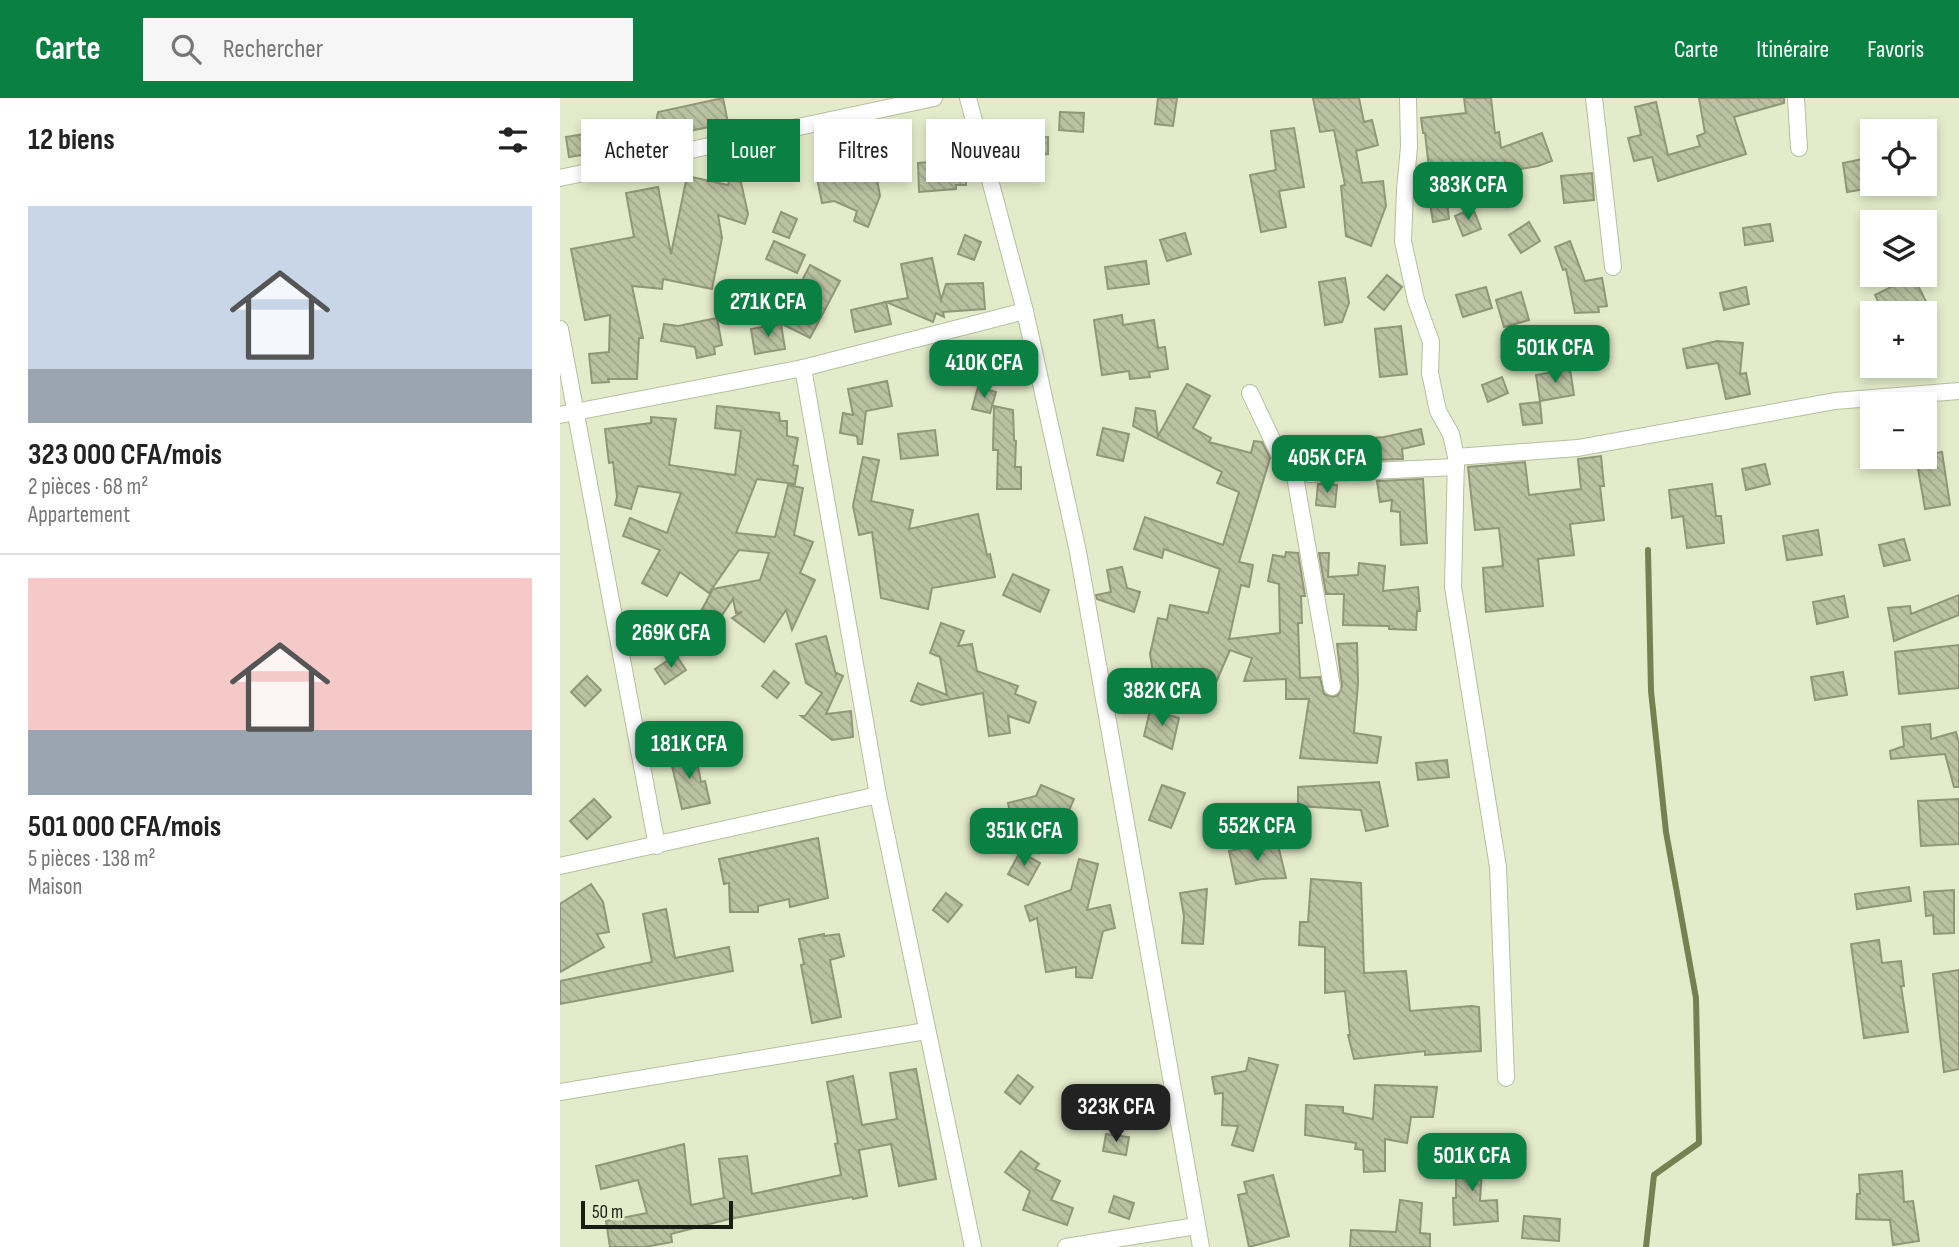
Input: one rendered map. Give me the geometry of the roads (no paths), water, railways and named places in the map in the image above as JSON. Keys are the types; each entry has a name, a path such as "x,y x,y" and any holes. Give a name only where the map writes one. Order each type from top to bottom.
{"street":[{"path":"560,178 934,98"},
{"path":"968,98 1025,311 1078,552 1200,1247"},
{"path":"1408,98 1409,147 1403,241 1416,300 1431,342 1430,373 1438,411 1451,434 1456,462 1454,587 1498,867 1506,1077"},
{"path":"1594,98 1614,267"},
{"path":"1796,98 1799,148"},
{"path":"568,414 803,368 1025,311"},
{"path":"560,329 568,414 657,846"},
{"path":"803,368 878,795 973,1247"},
{"path":"1250,393 1278,452 1309,474 1456,462 1519,451 1578,448 1835,401 1959,391"},
{"path":"1293,465 1332,687"},
{"path":"560,866 878,795"},
{"path":"560,1092 926,1031"},
{"path":"1066,1247 1196,1226"}],"waterway":[{"path":"1646,1247 1654,1175 1699,1143 1696,998 1666,832 1651,691 1648,550"}]}
